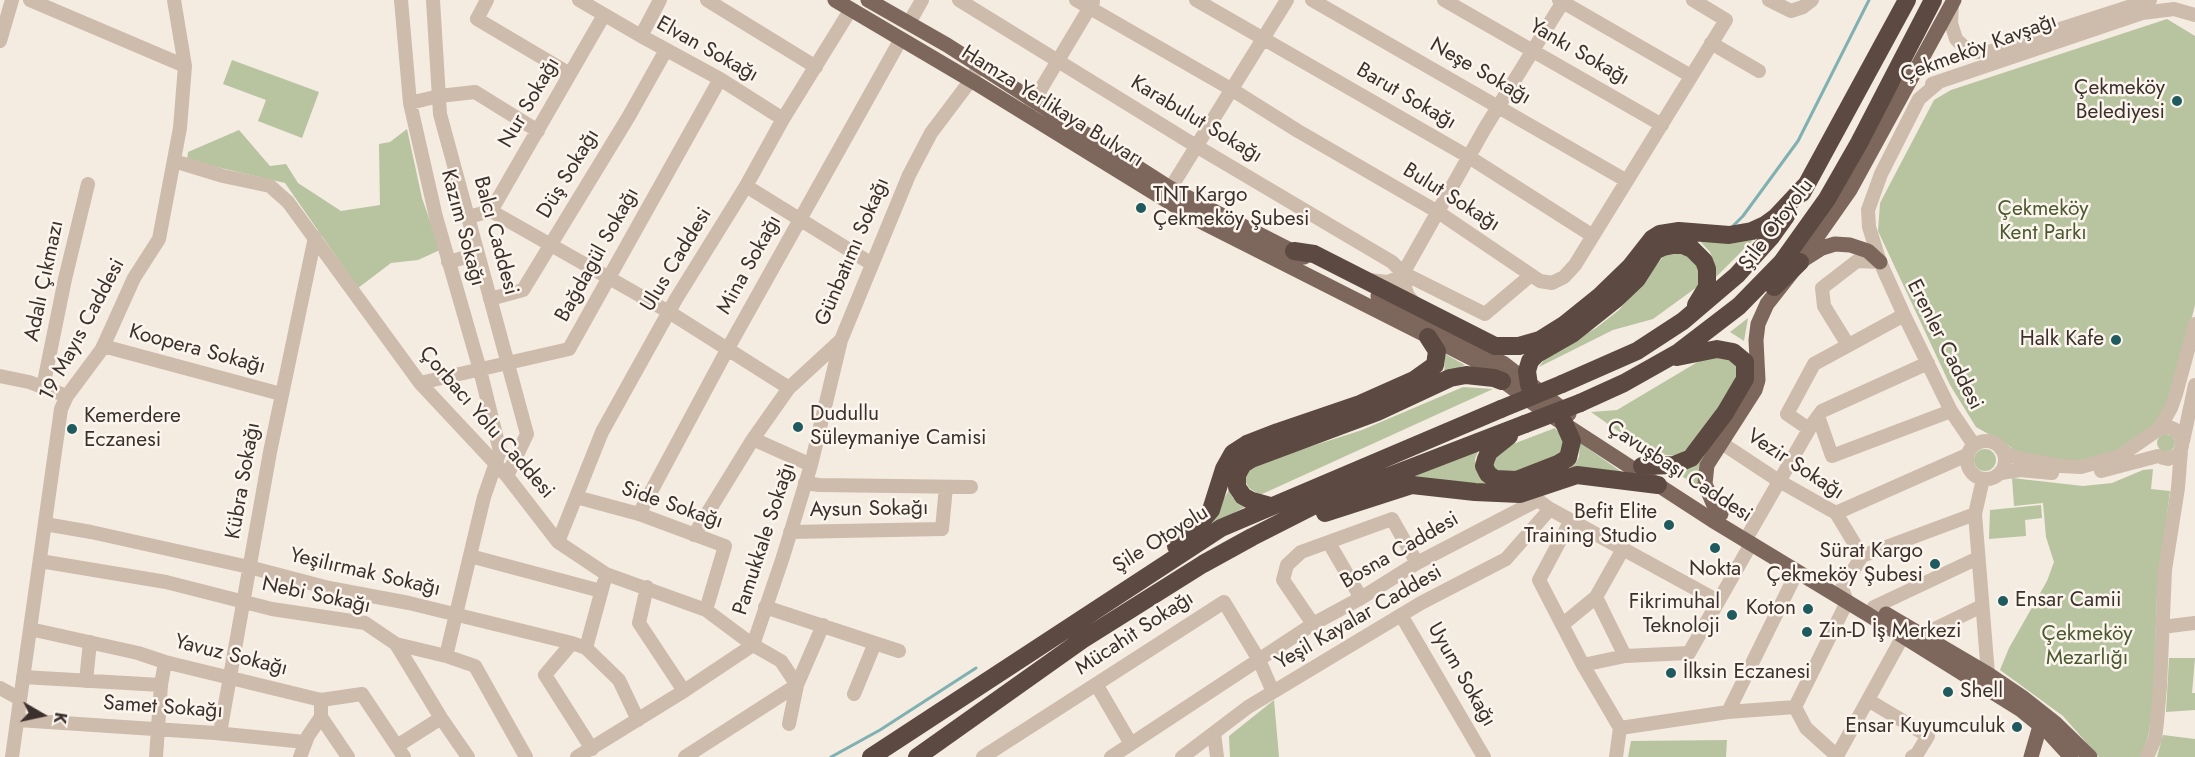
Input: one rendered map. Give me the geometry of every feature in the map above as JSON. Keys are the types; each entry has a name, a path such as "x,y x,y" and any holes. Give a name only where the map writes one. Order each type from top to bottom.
{"highway":[{"name":"Şile Otoyolu","path":"872,757 1221,528 1636,351 1690,315 1730,282 1782,222 1808,184 1907,0"},
{"name":"Şile Otoyolu","path":"917,757 1082,640 1203,564 1252,537 1317,504 1580,403 1624,383 1667,359 1701,336 1739,306 1782,262 1827,199 1859,143 1933,0"},
{"path":"1294,251 1314,254 1495,346 1512,347 1540,340 1564,325 1600,296 1630,267 1652,239 1660,234 1679,231 1729,235 1752,231 1776,217 1808,184"},
{"path":"1529,385 1527,371 1530,361 1537,354 1572,334 1616,299 1637,279 1655,251 1664,247 1683,245 1692,249 1704,261 1707,269 1707,287 1690,315"},
{"path":"1701,336 1739,317 1800,262"},
{"path":"1114,597 1188,537 1212,510 1224,469 1233,453 1247,444 1359,404 1414,380 1435,365 1437,351 1428,337"},
{"path":"1642,465 1674,465 1691,458 1725,412 1745,379 1745,362 1733,352 1709,350 1667,359"},
{"path":"1270,506 1243,496 1237,487 1237,476 1243,465 1251,459 1377,412 1450,378 1466,375 1502,381"},
{"path":"1525,424 1489,452 1484,466 1488,474 1495,479 1517,480 1568,458 1572,441 1564,423"},
{"path":"1252,537 1412,485 1520,494 1577,475 1658,485"}],"main road":[{"name":"Hamza Yerlikaya Bulvarı","path":"835,0 1026,114 1167,194 1219,214 1294,251 1503,363 1529,385"},
{"name":"Hamza Yerlikaya Bulvarı","path":"868,0 1034,100 1167,194 1200,221 1473,359 1502,381"},
{"path":"1898,102 1953,2"},
{"name":"Çekmeköy Kavşağı","path":"1721,514 1708,494 1705,475 1707,465 1755,390 1758,371 1756,340 1762,314 1850,190 1898,102"},
{"path":"1800,262 1822,248 1835,244 1850,245 1868,251 1880,262"},
{"name":"Çavuşbaşı Caddesi","path":"1502,381 1658,485 1844,595 1922,635 1988,674 2039,720 2071,757"},
{"name":"Çavuşbaşı Caddesi","path":"1529,385 1642,465 1721,514 1797,572 1844,595"},
{"name":"Çavuşbaşı Caddesi","path":"1872,611 1902,636 2039,720 2090,757"},
{"path":"2023,757 2039,720"},
{"path":"2031,757 2039,720"}],"street":[{"path":"0,41 12,0"},
{"path":"30,0 185,66"},
{"name":"19 Mayıs Caddesi","path":"12,757 61,409 67,396 103,346 134,278 159,239 180,128 185,66 174,0"},
{"name":"Kazım Sokağı","path":"401,0 410,103 436,217 480,370 500,451 484,497 446,656"},
{"name":"Balcı Caddesi","path":"433,0 440,114 527,434 507,476"},
{"path":"488,0 477,19 570,74"},
{"name":"Elvan Sokağı","path":"579,0 720,79 783,119"},
{"path":"641,36 660,0"},
{"path":"707,0 816,67"},
{"path":"909,23 922,0"},
{"name":"Karabulut Sokağı","path":"959,0 1392,262 1402,275 1485,314 1531,275"},
{"name":"Bulut Sokağı","path":"1076,0 1092,4 1298,131 1437,212 1540,281 1552,283 1564,277 1575,265 1726,20 1693,0"},
{"name":"Barut Sokağı","path":"1196,0 1469,157 1593,236"},
{"path":"1167,194 1287,0"},
{"name":"Neşe Sokağı","path":"1312,0 1627,182"},
{"name":"Yankı Sokağı","path":"1444,0 1662,124"},
{"path":"1773,3 1791,10 1803,7 1812,0"},
{"path":"1953,2 1951,23 1956,39 1965,47 1977,52 1989,52 2150,0"},
{"path":"1363,279 1387,282 1402,275 1498,107 1562,1 1691,76"},
{"path":"1026,114 1092,4"},
{"name":"Ulus Caddesi","path":"558,542 602,432 669,312 851,9"},
{"name":"Çekmeköy Kavşağı","path":"1898,102 1911,93 1939,82 2142,13 2163,9 2189,12"},
{"name":"Nur Sokağı","path":"491,211 604,15"},
{"name":"Mina Sokağı","path":"639,514 727,350 901,39"},
{"path":"1711,43 1759,71"},
{"name":"Düş Sokağı","path":"490,298 523,290 629,116 666,50"},
{"name":"Günbatımı Sokağı","path":"694,535 753,439 789,388 841,340 909,175 931,133 971,80 979,65"},
{"name":"Bağdagül Sokağı","path":"420,383 570,350 720,79"},
{"name":"Erenler Caddesi","path":"1939,82 1919,99 1881,174 1868,210 1872,242 1880,262 1971,450"},
{"path":"410,103 439,96 475,92 538,131"},
{"name":"Çorbacı Yolu Caddesi","path":"174,161 223,176 270,186 288,202 420,383 507,476 558,542 606,574 706,610 753,645 780,661 797,685"},
{"name":"Adalı Çıkmazı","path":"43,387 65,279 88,184"},
{"path":"746,186 872,264"},
{"path":"468,217 491,211 669,312 789,388"},
{"name":"Kübra Sokağı","path":"220,733 281,394 315,237"},
{"path":"448,262 478,254"},
{"path":"1848,345 1824,306 1822,288 1857,261 1880,262"},
{"path":"1402,275 1408,296 1417,307"},
{"path":"1809,429 1787,414 1814,364 1904,315"},
{"path":"2178,488 2161,457 2152,448 2151,442 2171,408 2195,324"},
{"name":"Pamukkale Sokağı","path":"753,645 811,465 841,340"},
{"name":"Koopera Sokağı","path":"103,346 281,394"},
{"path":"1583,664 1625,656 1689,653 1779,482 1822,411 1928,363"},
{"path":"0,376 67,396"},
{"path":"2147,757 2155,738 2157,722 2165,570 2182,446 2195,387"},
{"path":"1818,416 1832,456 1951,411"},
{"path":"1836,513 1971,450 1985,441 1991,442 2011,456 2060,466 2081,467 2120,456 2164,427 2174,429 2181,436 2182,446 2173,457 2161,457 2093,473 2073,475 2020,470 2001,472"},
{"path":"753,439 811,465"},
{"name":"Vezir Sokağı","path":"1720,442 1779,482 1836,513 1862,556"},
{"path":"1971,450 1968,467 1972,473 1983,479 1996,477 2001,472 2005,460 2001,449"},
{"path":"1983,479 1975,514 1988,674"},
{"path":"805,483 971,487"},
{"name":"Aysun Sokağı","path":"790,532 942,529 946,487"},
{"name":"Side Sokağı","path":"576,497 639,514 725,546 706,610"},
{"name":"Bosna Caddesi","path":"1111,757 1313,624 1361,598 1417,563 1538,500 1550,510 1718,601"},
{"name":"Yeşil Kayalar Caddesi","path":"1182,757 1248,707 1401,615 1506,559 1550,510"},
{"path":"1902,636 1837,757 1806,728 1796,707 1862,556 1975,514"},
{"path":"1313,624 1283,580 1287,565 1301,552 1392,519 1417,563"},
{"path":"1571,520 1539,580 1620,728 1616,757"},
{"name":"Yeşilırmak Sokağı","path":"45,524 91,532 249,567 290,579 409,603 579,646"},
{"path":"1329,543 1361,598"},
{"path":"1562,625 1596,597 1623,549"},
{"path":"470,556 601,591"},
{"path":"1872,611 1978,558"},
{"name":"Nebi Sokağı","path":"40,561 166,582 272,609 365,623 396,644 446,656 475,666 526,757"},
{"path":"1728,711 1797,572"},
{"path":"592,749 545,675 579,646 606,574"},
{"path":"647,587 639,623 684,691"},
{"path":"1596,597 1625,656"},
{"name":"Mücahit Sokağı","path":"983,757 1224,602 1259,660 1273,692"},
{"path":"1922,635 1982,606"},
{"path":"765,607 899,651"},
{"name":"Uyum Sokağı","path":"1401,615 1484,757"},
{"path":"2162,627 2195,623"},
{"path":"789,724 797,685 823,625"},
{"name":"Yavuz Sokağı","path":"30,629 321,700 362,694 400,752 441,718"},
{"path":"86,681 90,642"},
{"path":"854,694 875,643"},
{"path":"396,644 441,718 468,757"},
{"path":"577,757 753,645"},
{"path":"579,646 619,680 638,720"},
{"path":"156,757 161,685 165,662"},
{"path":"23,677 161,685"},
{"path":"1096,684 1131,744"},
{"path":"685,757 797,685"},
{"path":"0,688 20,699"},
{"path":"300,757 305,742 321,717 321,700"},
{"path":"1868,700 1928,736 1917,754 1912,757"},
{"path":"1620,728 1728,711 1796,707"},
{"path":"321,717 348,757"},
{"name":"Samet Sokağı","path":"18,720 157,728 305,742"},
{"path":"1214,734 1217,757"}],"green space":[{"name":"Çekmeköy Kent Parkı","path":"2167,19 2195,36 2195,305 2170,404 2139,442 2118,453 2076,465 2017,455 2011,447 1976,427 1950,385 1878,231 1880,203 1934,100 1951,90"},
{"path":"232,60 319,92 302,138 258,121 266,100 223,84"},
{"path":"407,129 422,198 440,250 418,260 391,263 358,288 285,183 187,160 188,152 239,130 270,166 286,164 298,183 341,211 380,205 379,144 390,142"},
{"path":"1759,234 1715,278 1714,262 1710,252 1697,238"},
{"path":"1679,250 1696,256 1702,279 1697,287 1653,319 1613,330 1539,367 1547,356 1596,328 1619,310 1662,258 1670,252"},
{"path":"1748,318 1744,341 1730,332"},
{"path":"1445,354 1465,365 1444,374"},
{"path":"1713,355 1735,362 1738,370 1735,380 1697,443 1676,456 1649,453 1591,412 1617,410"},
{"path":"1463,387 1493,389 1260,495 1249,488 1244,479 1253,465 1362,430"},
{"path":"1555,428 1564,439 1561,456 1508,474 1492,469 1493,457 1500,449"},
{"path":"2166,434 2172,437 2175,443 2172,449 2166,452 2160,449 2157,443 2160,437"},
{"path":"1580,443 1626,475 1565,471 1575,464 1579,457"},
{"path":"1479,449 1475,459 1476,469 1481,479 1493,485 1405,479"},
{"path":"1985,449 1995,456 1996,460 1989,470 1985,471 1975,464 1974,460 1981,450"},
{"path":"1701,457 1699,473 1700,488 1677,473"},
{"name":"Çekmeköy Mezarlığı","path":"2153,469 2151,489 2170,491 2157,596 2153,704 2148,737 2141,757 2099,757 2063,716 2000,670 2009,648 2047,581 2054,562 2046,537 2043,503 2014,506 2012,478 2083,486 2112,483 2143,470"},
{"path":"1229,490 1233,498 1247,506 1207,527"},
{"path":"2041,505 2042,518 2025,520 2026,536 1989,539 1990,510"},
{"path":"2169,658 2195,658 2192,693 2195,693 2195,710 2166,712"},
{"path":"1274,700 1279,757 1230,757 1229,736"},
{"path":"2163,735 2195,739 2195,757 2157,757"},
{"path":"1727,740 1726,757 1628,757 1631,741"}],"waterway":[{"path":"1732,227 1743,216 1798,141 1869,0"},
{"path":"831,757 880,730 976,668"}],"place":[{"name":"Çekmeköy Belediyesi","path":"2177,101"},
{"name":"TNT Kargo Çekmeköy Şubesi","path":"1141,208"},
{"name":"Halk Kafe","path":"2116,340"},
{"name":"Dudullu Süleymaniye Camisi","path":"798,427"},
{"name":"Kemerdere Eczanesi","path":"72,429"},
{"name":"Befit Elite Training Studio","path":"1669,525"},
{"name":"Nokta","path":"1715,548"},
{"name":"Sürat Kargo Çekmeköy Şubesi","path":"1935,564"},
{"name":"Ensar Camii","path":"2003,601"},
{"name":"Koton","path":"1808,609"},
{"name":"Fikrimuhal Teknoloji","path":"1732,615"},
{"name":"Zin-D İş Merkezi","path":"1807,632"},
{"name":"İlksin Eczanesi","path":"1671,673"},
{"name":"Shell","path":"1948,692"},
{"name":"Ensar Kuyumculuk","path":"2017,727"}]}
